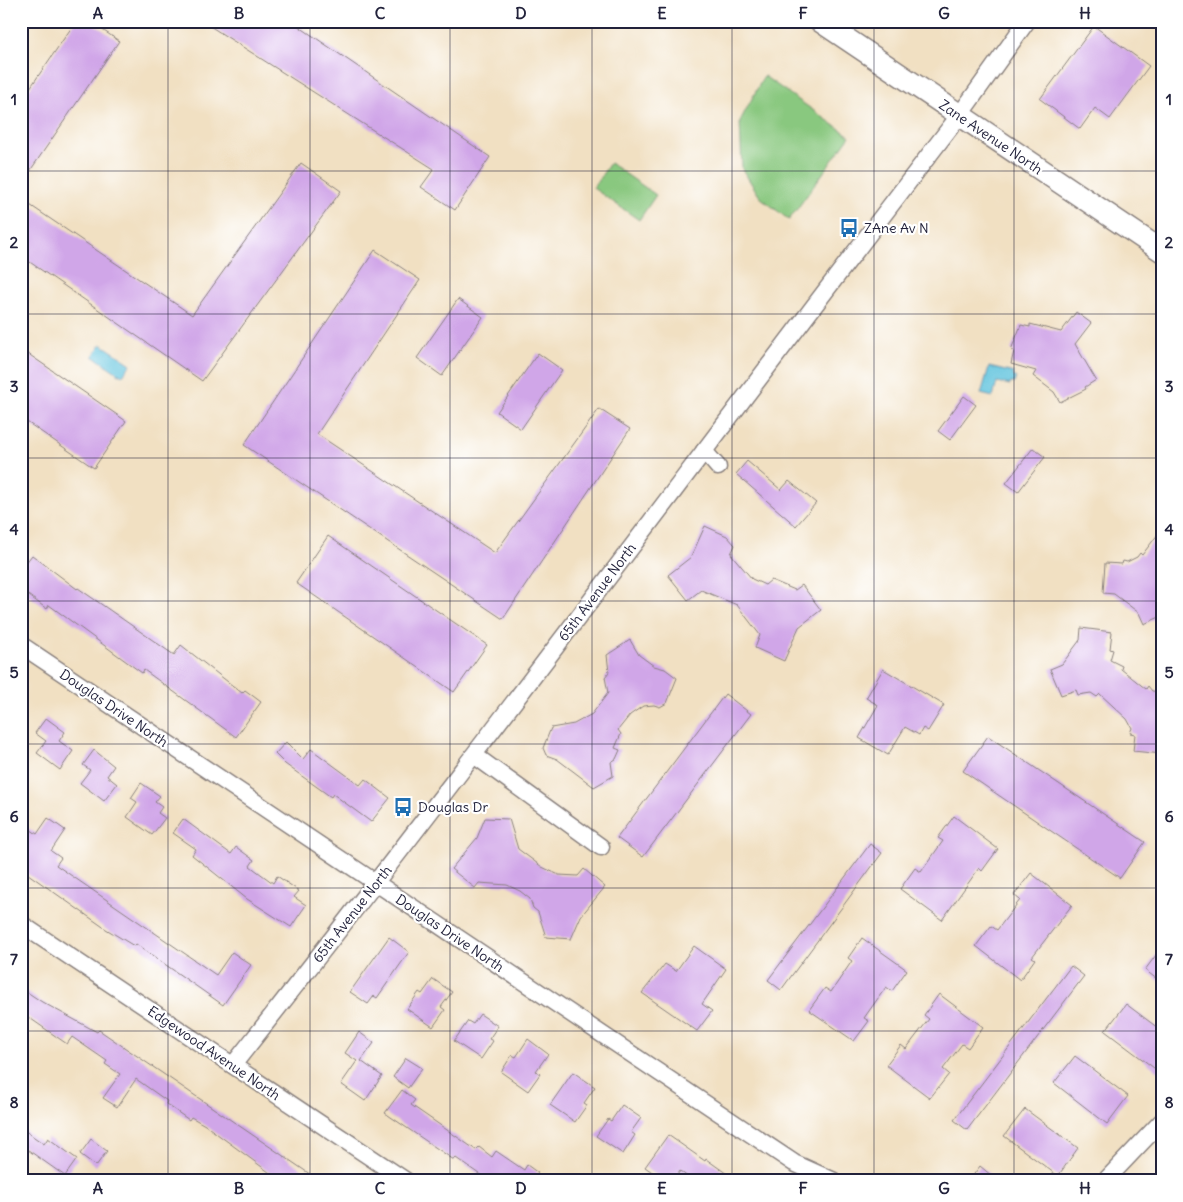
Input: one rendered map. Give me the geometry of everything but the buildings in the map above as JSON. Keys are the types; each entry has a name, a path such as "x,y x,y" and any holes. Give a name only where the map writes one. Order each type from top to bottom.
{"street":[{"name":"Zane Avenue North","path":"820,21 1162,252"},
{"name":"65th Avenue North","path":"233,1066 376,884 959,116 1026,21"},
{"path":"704,451 718,467"},
{"name":"Douglas Drive North","path":"21,645 794,1164 834,1181"},
{"path":"474,755 602,847"},
{"name":"Edgewood Avenue North","path":"21,924 406,1181"},
{"path":"1105,1181 1162,1121"}],"green space":[{"path":"764,76 850,136 789,220 760,197 742,169 740,121"},
{"path":"610,163 656,195 639,220 593,188"}],"water":[{"path":"101,344 131,364 122,376 93,356"},
{"path":"989,367 1014,373 1013,376 1016,377 1014,383 1010,385 997,382 993,397 981,394"}],"place":[{"name":"ZAne Av N","path":"849,228"},
{"name":"Douglas Dr","path":"403,807"}]}
